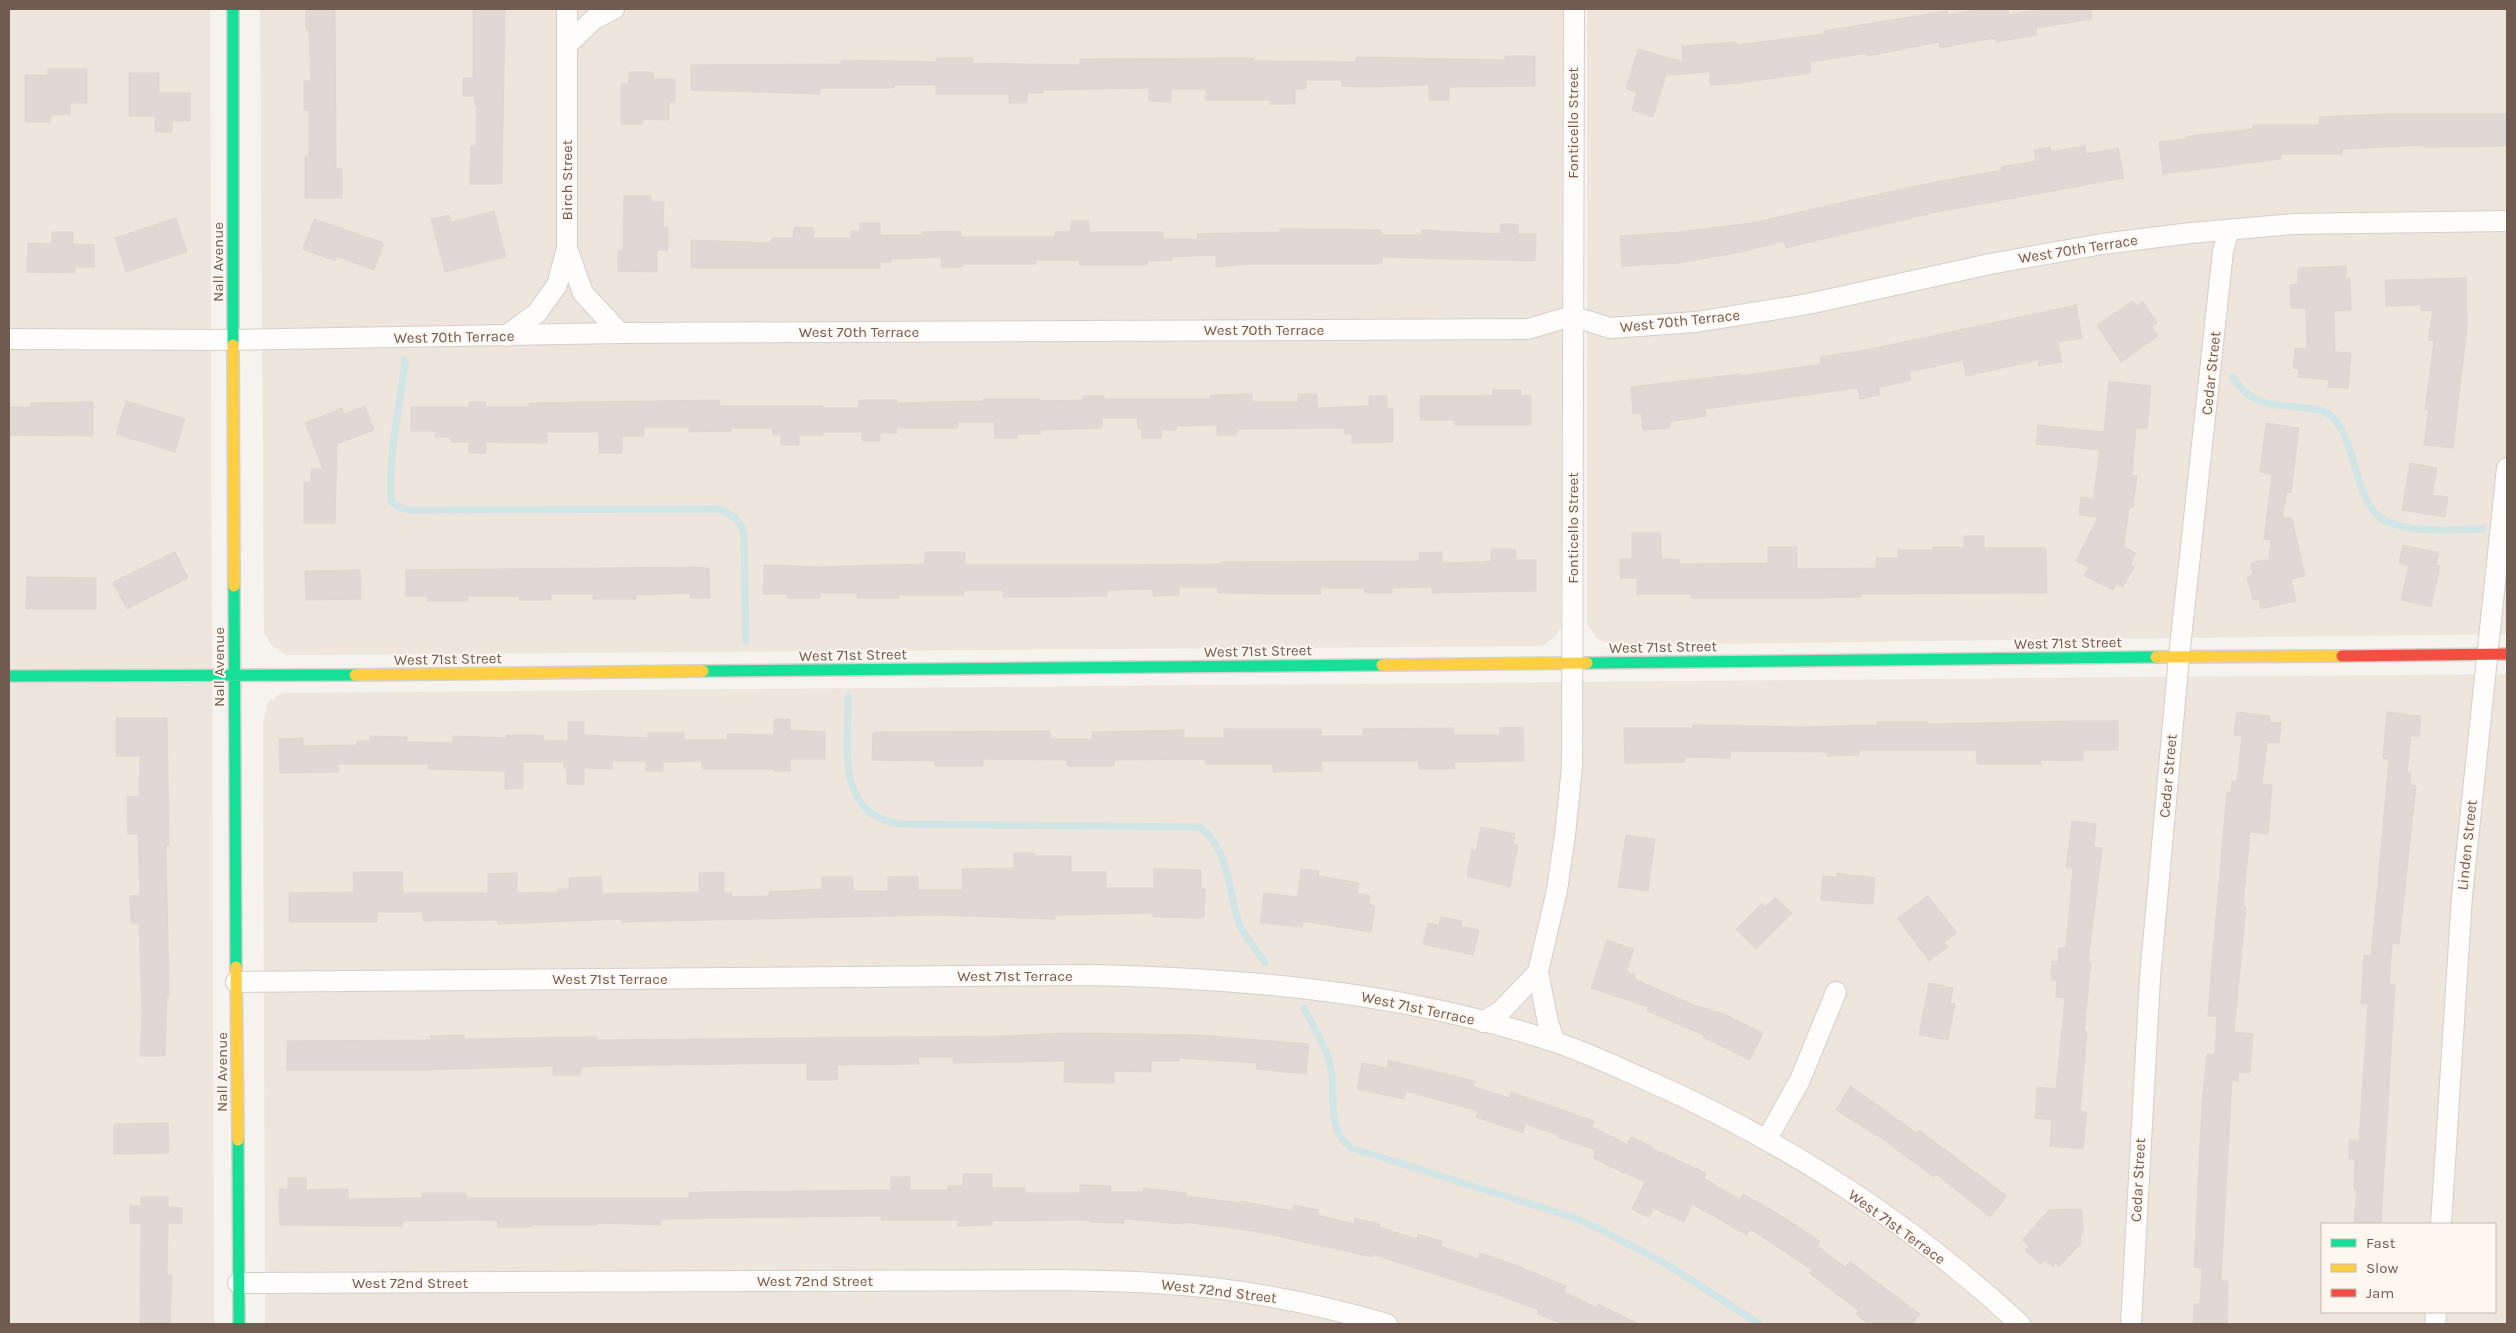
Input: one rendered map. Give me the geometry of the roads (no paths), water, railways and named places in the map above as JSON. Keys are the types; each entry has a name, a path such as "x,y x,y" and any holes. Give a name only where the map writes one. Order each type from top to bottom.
{"street":[{"name":"Nall Avenue","path":"233,9 234,676 239,1324"},
{"name":"Birch Street","path":"567,9 567,248 583,293 620,334"},
{"path":"567,45 594,19 614,9"},
{"name":"Fonticello Street","path":"1555,1042 1548,1023 1538,972 1557,890 1572,767 1574,9"},
{"name":"West 70th Terrace","path":"9,339 233,340 620,334 1528,329 1572,316 1610,328 1696,322 1808,304 1990,264 2102,244 2293,224 2507,221"},
{"name":"Cedar Street","path":"2131,1324 2150,978 2179,657 2223,252 2229,230"},
{"path":"506,336 537,313 557,285 567,248"},
{"name":"Linden Street","path":"2441,1223 2462,896 2507,468"},
{"name":"West 71st Street","path":"9,676 234,676 2507,654"},
{"path":"1482,1022 1502,1010 1538,972"},
{"name":"West 71st Terrace","path":"236,982 1082,975 1186,977 1279,984 1415,1006 1555,1042 1604,1061 1767,1139 1896,1222 2020,1324"},
{"path":"1767,1139 1800,1080 1836,992"},
{"name":"West 72nd Street","path":"238,1283 1063,1280 1155,1283 1221,1289 1285,1299 1387,1324"}],"waterway":[{"path":"405,361 391,466 391,501 395,505 409,510 719,509 734,518 744,534 746,641"},
{"path":"2233,377 2240,387 2255,399 2274,404 2320,410 2332,417 2344,435 2367,501 2376,514 2385,521 2427,530 2483,529"},
{"path":"848,697 847,756 850,775 855,792 864,807 879,818 900,824 1200,827 1210,837 1223,859 1241,928 1265,962"},
{"path":"1304,1008 1329,1060 1335,1121 1343,1140 1351,1148 1572,1217 1600,1229 1673,1268 1759,1324"}]}
